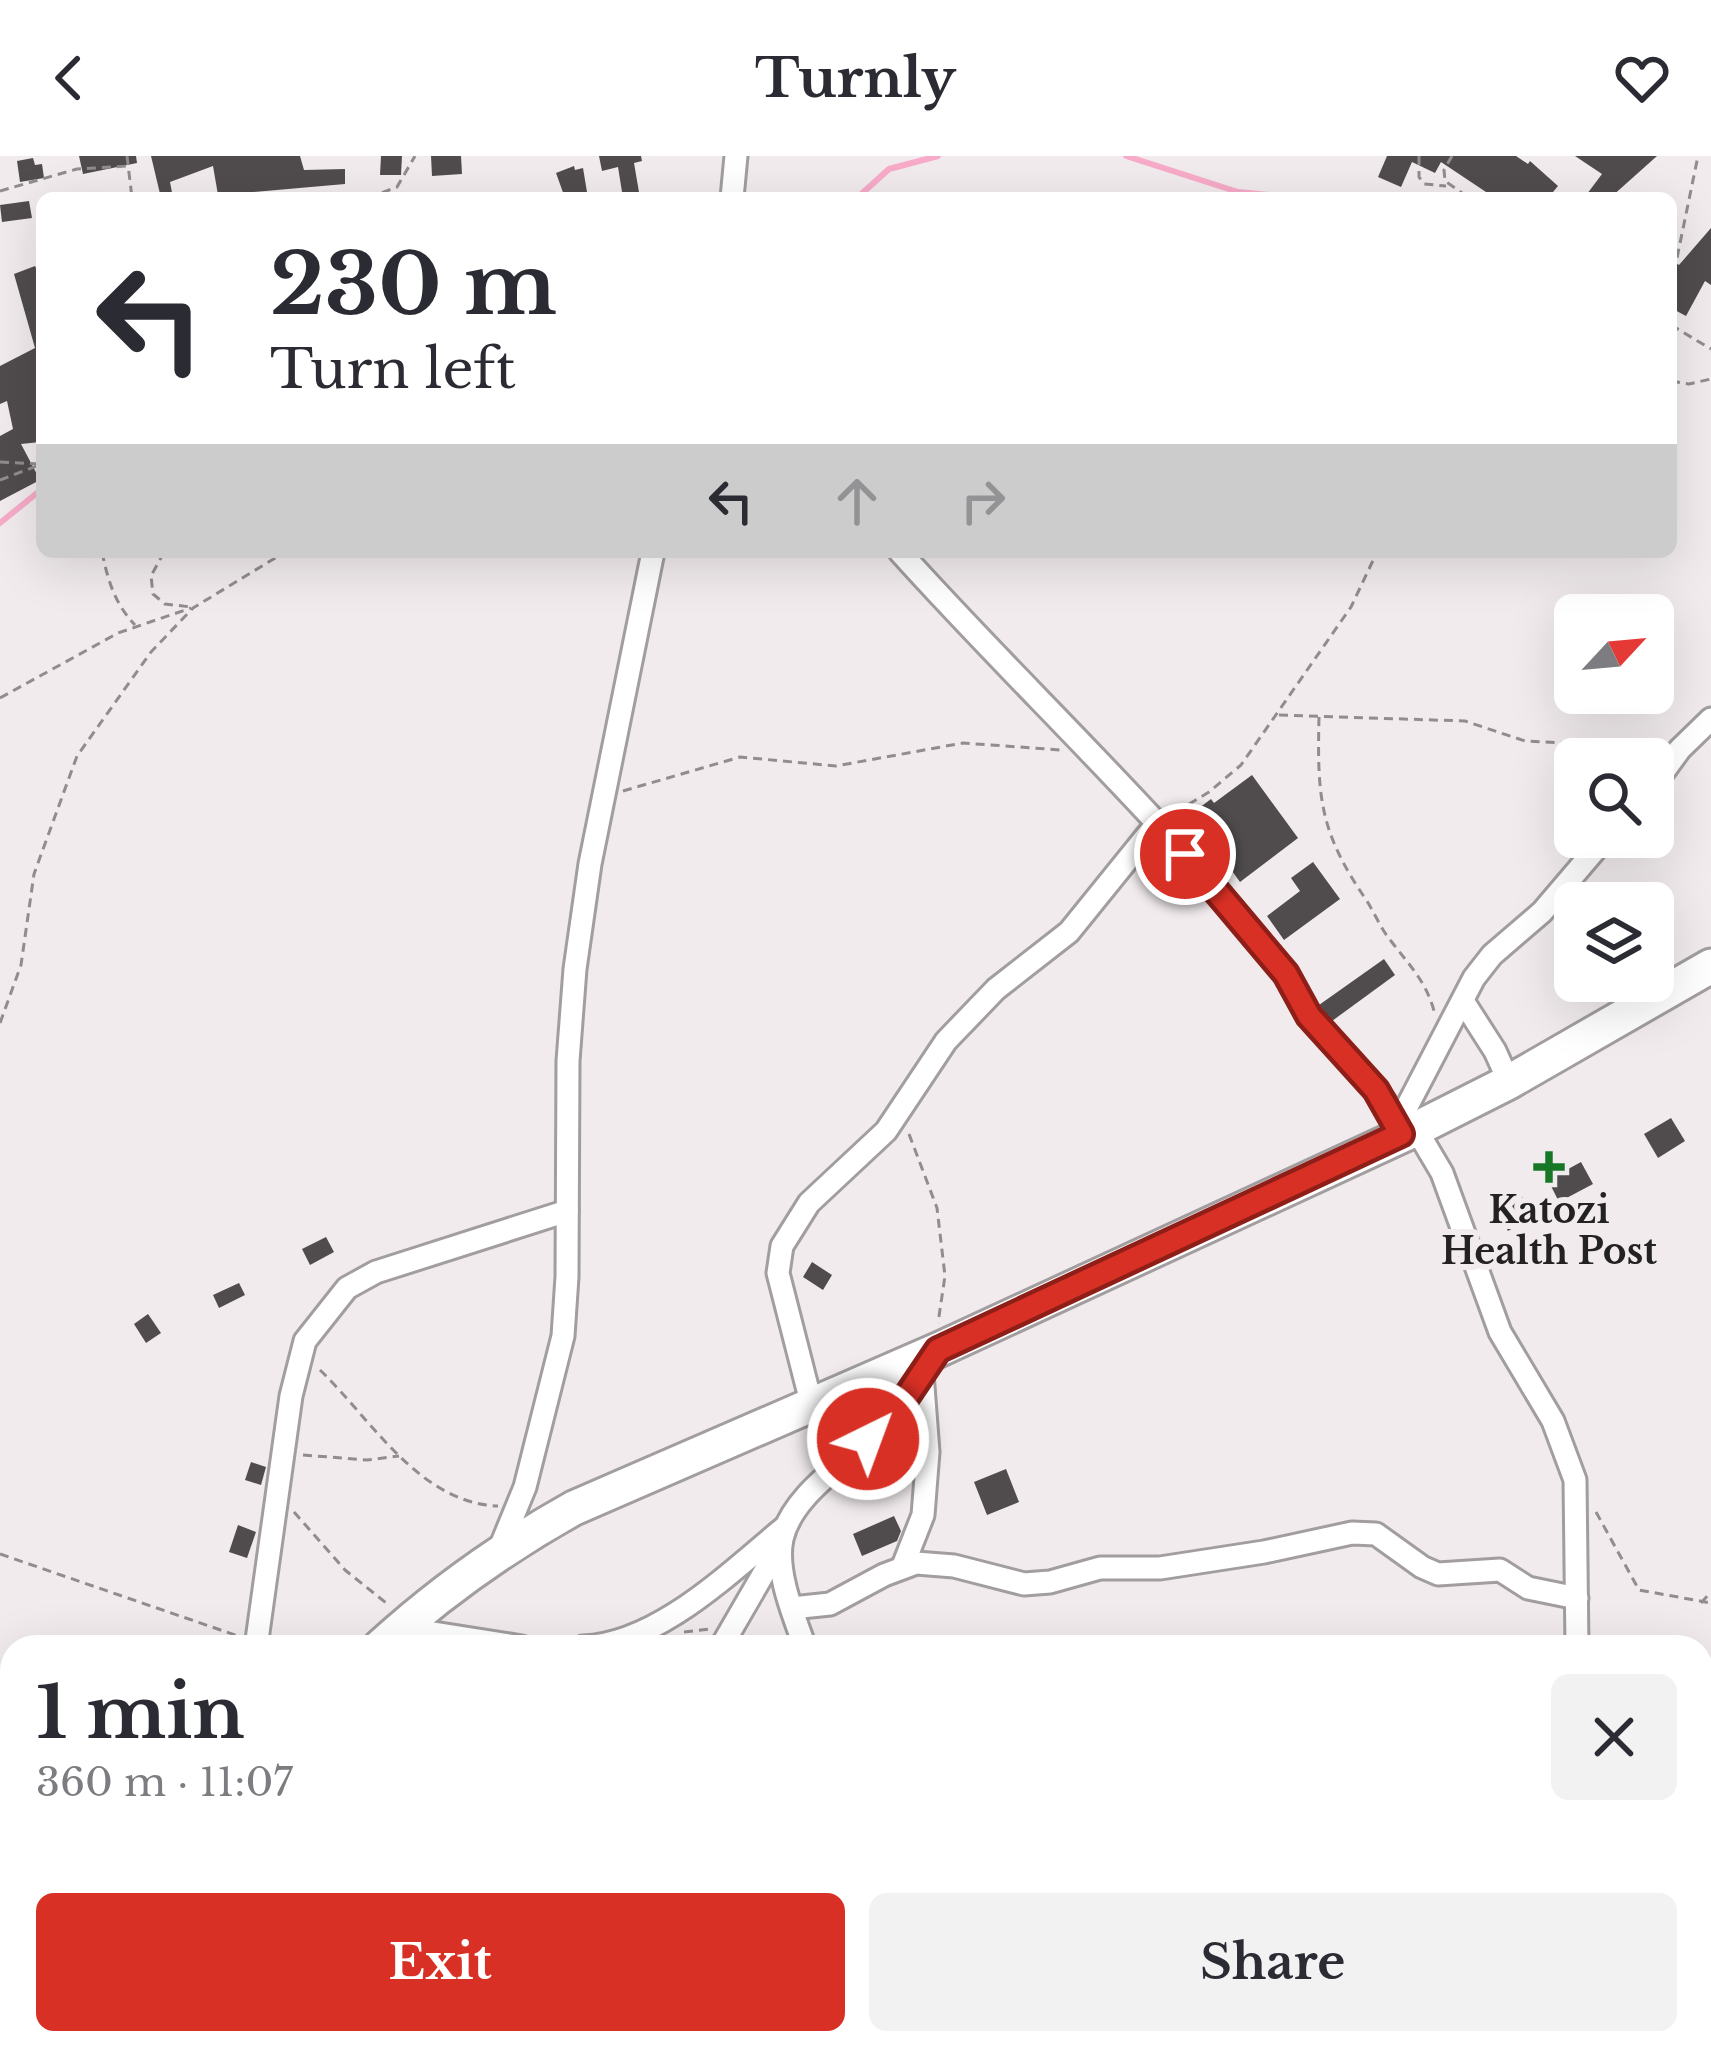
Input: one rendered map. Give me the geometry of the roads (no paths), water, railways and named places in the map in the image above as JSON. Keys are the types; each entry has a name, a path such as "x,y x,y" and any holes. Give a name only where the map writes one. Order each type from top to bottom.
{"main road":[{"path":"398,1632 448,1588 574,1508 930,1361 1509,1082 1711,966"}],"street":[{"path":"733,192 736,156"},
{"path":"494,1558 520,1505 563,1336 568,1061 575,969 651,558"},
{"path":"905,558 1158,822 1277,962 1309,1016 1442,1173 1500,1332 1553,1421 1575,1480 1577,1635"},
{"path":"1674,756 1711,719"},
{"path":"812,1406 778,1273 782,1246 809,1203 886,1131 946,1041 996,989 1069,932 1158,822"},
{"path":"1405,1129 1474,978 1492,955 1542,912 1588,858"},
{"path":"1463,1001 1509,1082"},
{"path":"263,1635 283,1455 301,1353 316,1324 347,1288 431,1252 567,1211"},
{"path":"728,1635 783,1536 817,1487 907,1396 930,1361"},
{"path":"903,1566 923,1515 930,1361"},
{"path":"792,1608 830,1604 916,1563 954,1566 1008,1582 1050,1582 1100,1568 1160,1568 1342,1534 1376,1534 1438,1574 1500,1570 1528,1588 1577,1598"},
{"path":"783,1536 792,1608 801,1635"},
{"path":"636,1635 783,1536"}],"waterway":[{"path":"864,192 889,169 938,156"},
{"path":"1126,156 1238,192"},
{"path":"0,523 36,494"}],"place":[{"name":"Katozi Health Post","path":"1549,1167"}]}
